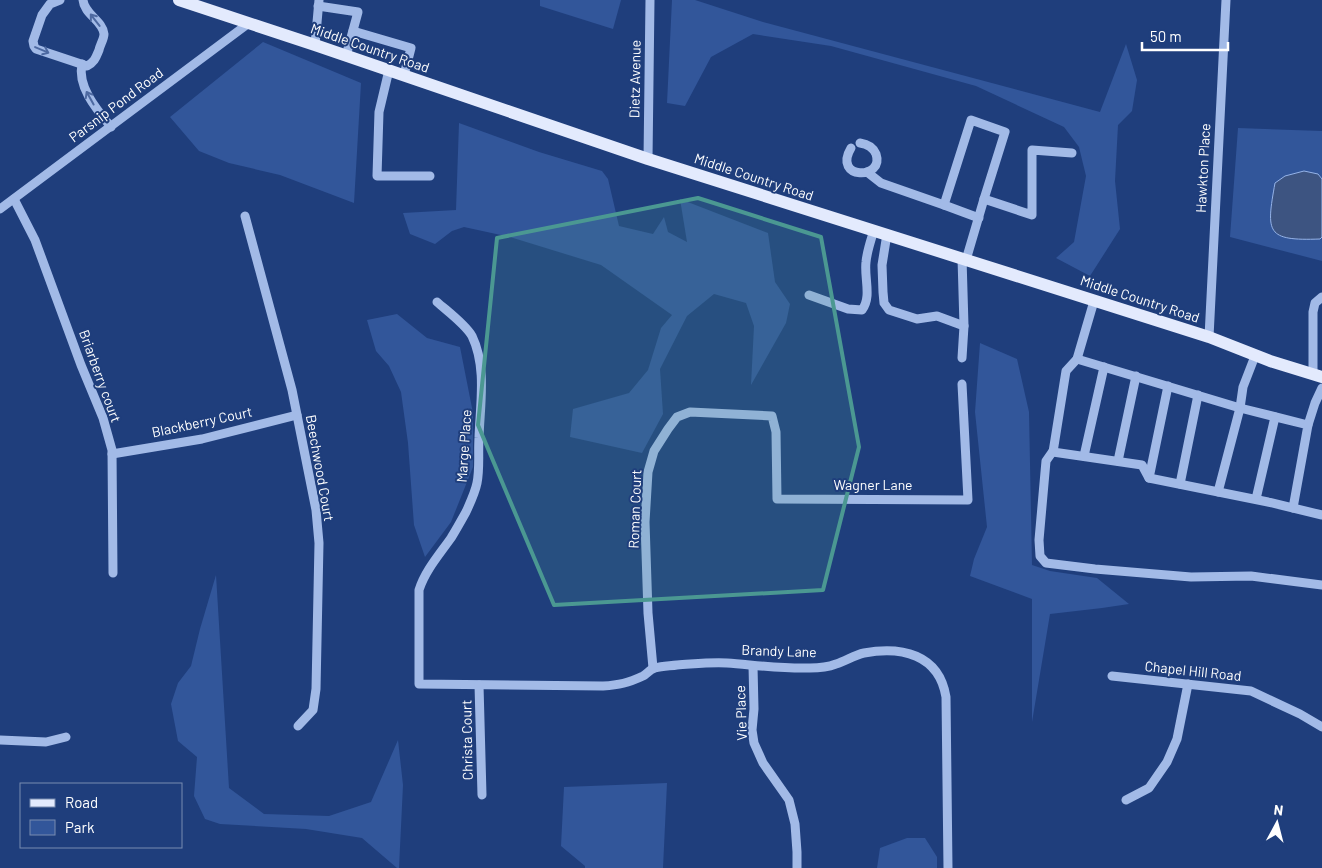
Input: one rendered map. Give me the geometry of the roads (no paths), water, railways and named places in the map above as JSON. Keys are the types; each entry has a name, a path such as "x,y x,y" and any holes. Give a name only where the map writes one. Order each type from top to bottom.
{"main road":[{"name":"Middle Country Road","path":"179,0 648,159 1209,337 1255,356 1318,375"}],"street":[{"path":"60,0 50,4 42,15 33,41 34,46 36,49 87,66 92,64 96,58 104,35 101,28 83,6 83,0"},
{"name":"Dietz Avenue","path":"648,159 650,0"},
{"name":"Hawkton Place","path":"1209,337 1226,0"},
{"path":"315,45 318,3 358,12 346,56"},
{"name":"Parsnip Pond Road","path":"0,209 249,23"},
{"path":"353,31 411,48 404,75"},
{"path":"82,64 80,72 82,84 98,111 111,127"},
{"path":"389,70 379,112 377,176 430,176"},
{"path":"944,205 970,120 1005,132 964,259 962,358"},
{"path":"851,148 847,158 850,168 857,173 867,172 874,166 876,157 873,148 869,145 860,144"},
{"path":"984,199 1032,215 1032,150 1072,153"},
{"path":"867,172 881,184 978,218"},
{"name":"Briarberry court","path":"14,199 35,240 81,366 103,418 112,450 114,573"},
{"name":"Beechwood Court","path":"245,216 292,390 316,510 319,543 316,689 313,710 298,726"},
{"path":"809,295 848,310 862,310 867,299 866,260 874,230"},
{"path":"887,234 882,265 884,303 889,310 917,319 937,316 964,326"},
{"path":"1318,375 1314,312 1315,303 1322,297"},
{"path":"1094,301 1077,358 1066,372 1053,451 1046,461 1039,540 1040,556 1046,563 1095,569 1192,577 1251,576 1322,585"},
{"name":"Marge Place","path":"419,684 419,590 424,577 451,538 471,500 477,484 479,457 482,380 476,349 468,330 437,302"},
{"path":"1218,492 1240,408 1243,387 1255,356"},
{"path":"1077,358 1240,408 1308,425"},
{"path":"1084,456 1104,367"},
{"path":"1118,461 1136,376"},
{"name":"Wagner Lane","path":"777,499 968,500 962,384"},
{"path":"1149,478 1168,386"},
{"path":"1293,508 1308,425 1314,403 1322,388"},
{"path":"1180,484 1198,395"},
{"name":"Roman Court","path":"653,668 648,613 645,522 648,472 654,451 677,417 690,412 772,416 776,432 777,499"},
{"name":"Blackberry Court","path":"112,454 202,439 297,415"},
{"path":"1256,499 1275,417"},
{"path":"1053,451 1142,465 1149,478"},
{"path":"1149,478 1256,499 1322,515"},
{"name":"Brandy Lane","path":"419,684 603,686 624,684 646,675 653,668 702,663 810,668 829,666 858,655 885,650 915,654 932,666 945,688 948,868"},
{"name":"Vie Place","path":"753,666 754,709 752,730 754,743 762,763 789,800 795,824 797,868"},
{"name":"Chapel Hill Road","path":"1112,676 1251,691 1300,714 1322,727"},
{"path":"1126,800 1148,788 1168,762 1177,738 1188,684"},
{"name":"Christa Court","path":"480,685 482,795"},
{"path":"0,740 46,742 66,738"}]}
